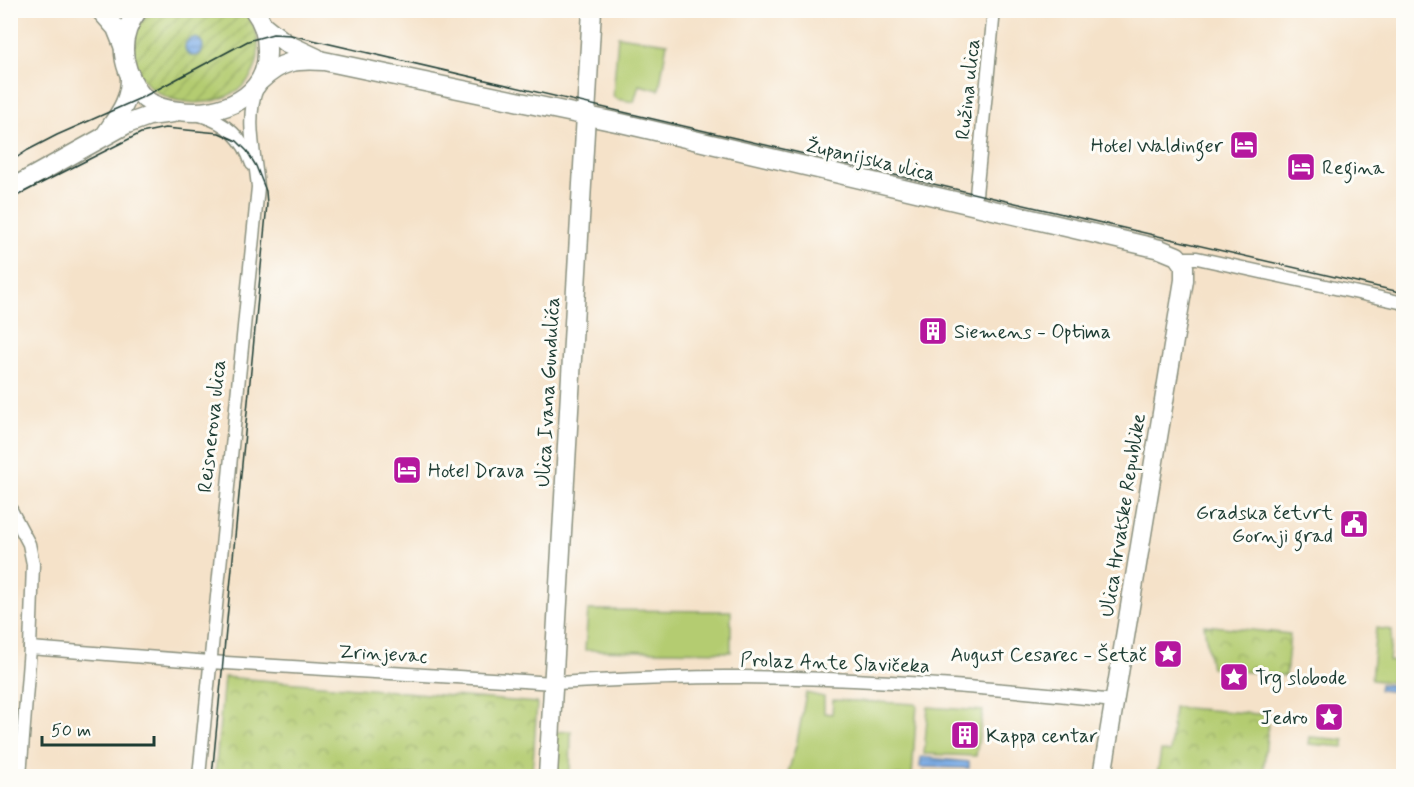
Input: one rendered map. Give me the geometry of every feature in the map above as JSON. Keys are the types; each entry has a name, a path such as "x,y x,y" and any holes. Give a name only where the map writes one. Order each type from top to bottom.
{"main road":[{"path":"100,10 116,27 124,48"},
{"path":"138,10 128,28 124,48 130,75 139,93 146,99 163,108 188,112"},
{"name":"Ulica Ivana Gundulića","path":"548,777 592,10"},
{"path":"258,15 268,52 260,81"},
{"name":"Županijska ulica","path":"258,15 287,44 324,61"},
{"name":"Županijska ulica","path":"10,189 102,140 127,124 140,119 216,110 235,104 276,68 291,62 308,60 324,61 585,115 1160,249 1182,261"},
{"path":"102,140 126,105 130,75"},
{"name":"Ulica Hrvatske Republike","path":"1102,777 1184,280 1182,261"}],"street":[{"name":"Ružina ulica","path":"973,206 976,195 994,10"},
{"name":"Reisnerova ulica","path":"199,777 258,187 250,120 253,101 260,81"},
{"path":"188,112 219,122 236,135 247,151 258,187"},
{"name":"Županijska ulica","path":"1182,261 1197,258 1404,303"},
{"path":"10,508 29,544 33,564 30,648 20,777"},
{"name":"Zrinjevac","path":"30,648 210,662 553,682"},
{"name":"Prolaz Ante Slavičeka","path":"553,682 738,676 1009,690 1114,701"}],"green space":[{"path":"150,11 242,11 247,15 256,31 258,43 258,56 250,77 236,92 216,100 194,103 172,99 153,89 140,74 134,52 137,29"},
{"path":"618,36 667,43 659,90 639,85 634,102 616,99 613,95"},
{"path":"588,610 731,611 731,652 585,650"},
{"path":"1204,625 1290,634 1286,676 1211,668"},
{"path":"1376,628 1392,630 1389,661 1403,663 1403,683 1371,680"},
{"path":"224,677 537,703 532,776 215,776"},
{"path":"806,693 824,697 824,713 832,714 833,700 917,704 912,776 787,776 797,742"},
{"path":"928,707 983,711 976,756 924,754"},
{"path":"1174,707 1269,715 1263,776 1157,776 1161,751 1170,752"},
{"path":"571,731 570,776 553,776 555,732"},
{"path":"1310,737 1344,740 1344,747 1309,744"},
{"path":"923,772 973,773 973,776 922,776"}],"water":[{"path":"194,38 200,41 203,47 200,53 194,56 188,53 185,47 188,41"},
{"path":"1380,684 1403,686 1403,692 1379,690"},
{"path":"921,757 969,762 969,768 920,767"}],"tram line":[{"path":"10,162 57,135 143,97 248,41 273,34 291,35 1404,293"},
{"path":"10,199 141,133 165,128 219,133 237,141 247,151 256,166 266,191 267,204 212,776"}],"place":[{"name":"Hotel Waldinger","path":"1244,145"},
{"name":"Regina","path":"1301,167"},
{"name":"Siemens - Optima","path":"933,331"},
{"name":"Hotel Drava","path":"407,470"},
{"name":"Gradska četvrt Gornji grad","path":"1354,524"},
{"name":"August Cesarec - Šetač","path":"1168,654"},
{"name":"Trg slobode","path":"1234,677"},
{"name":"Jedro","path":"1329,717"},
{"name":"Kappa centar","path":"965,735"}]}
